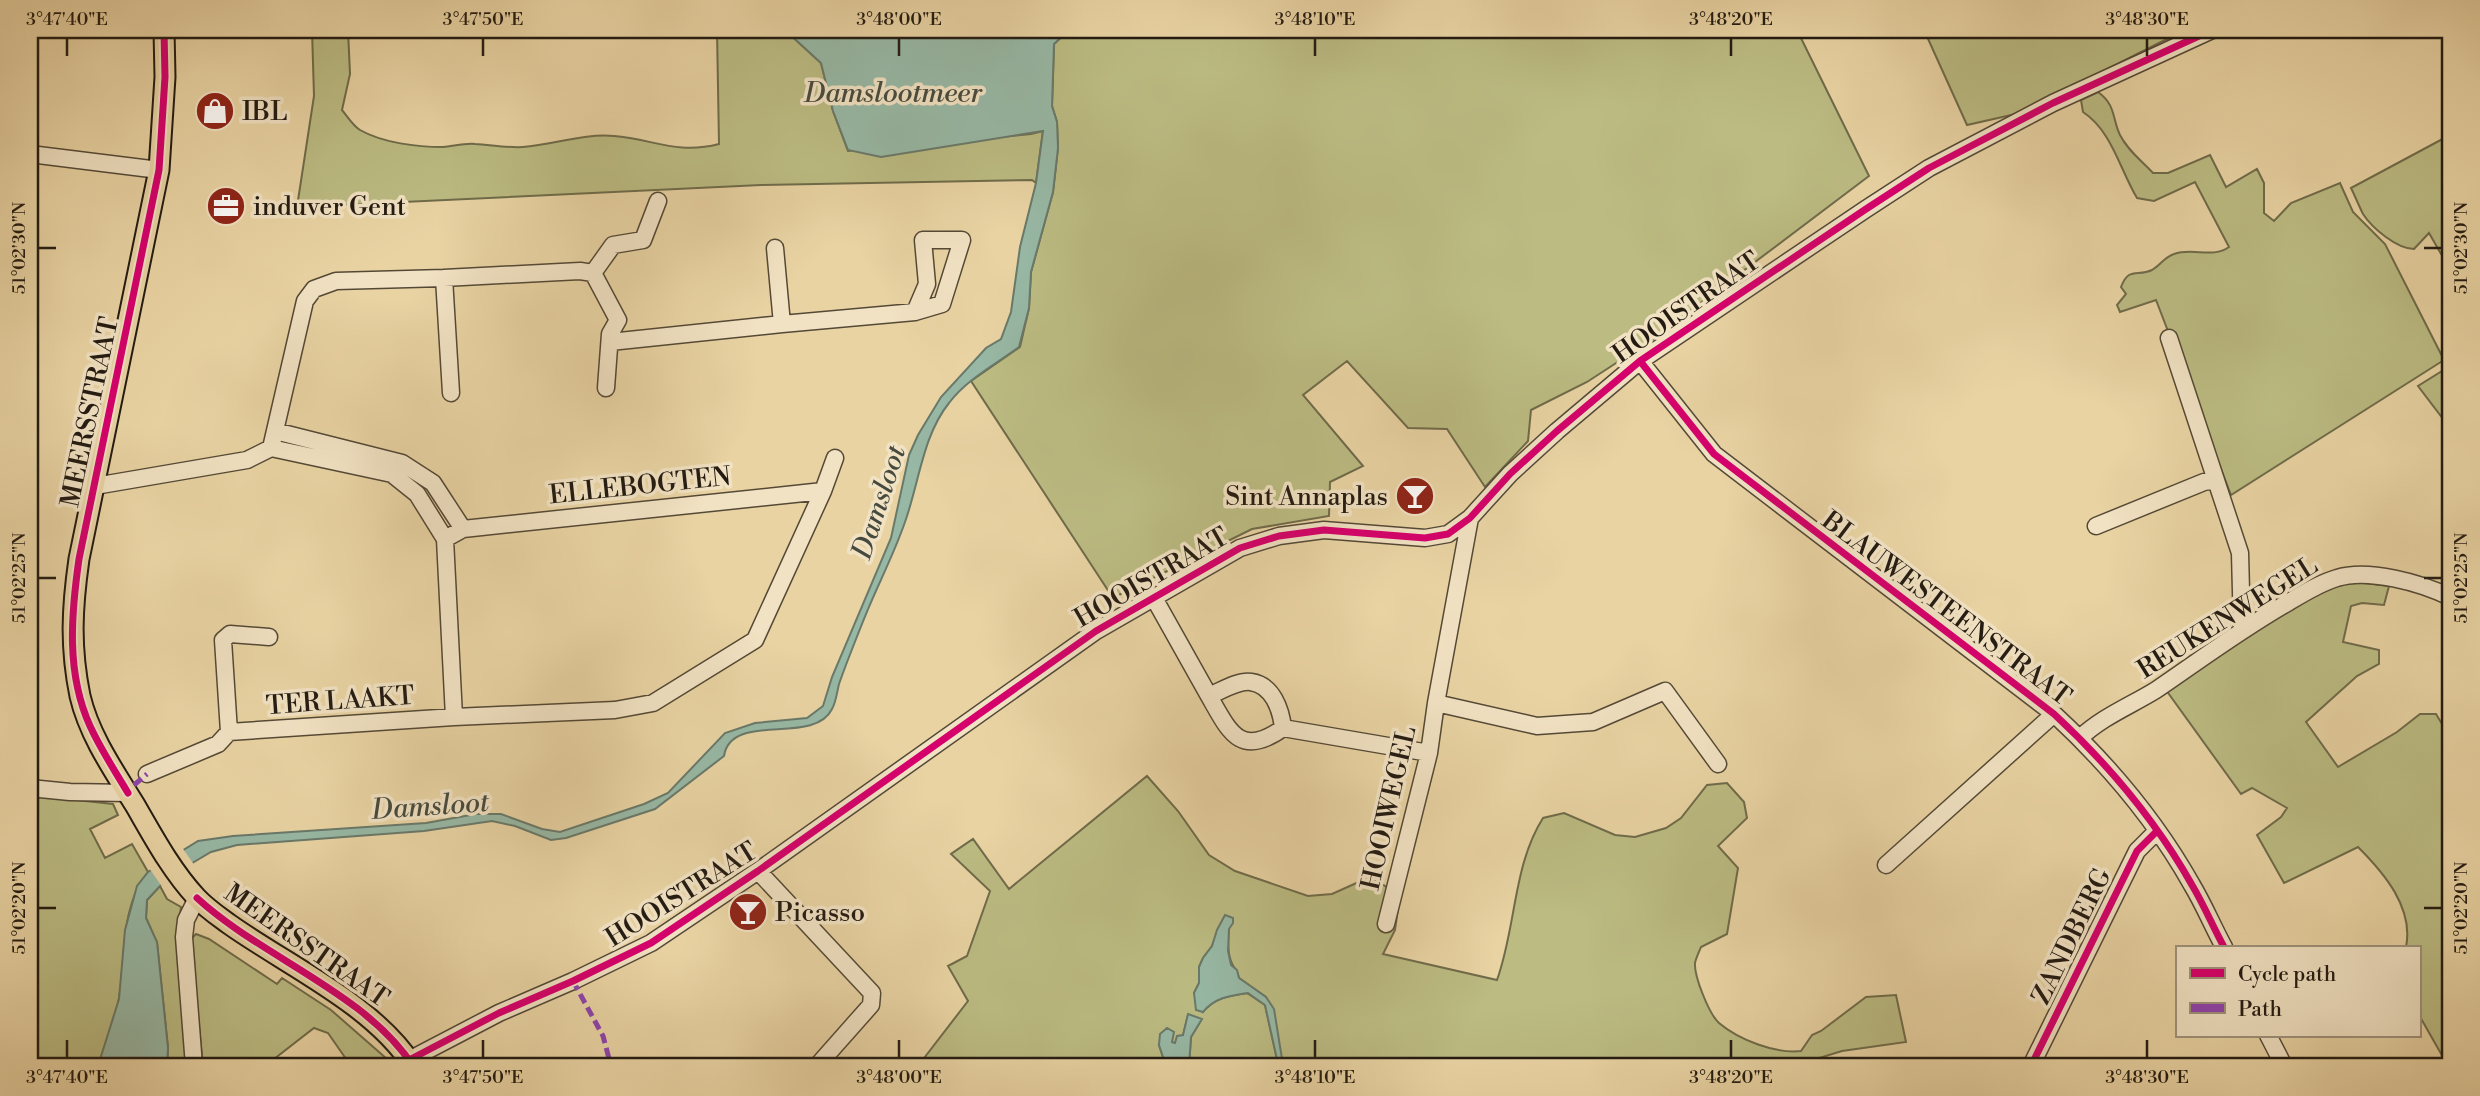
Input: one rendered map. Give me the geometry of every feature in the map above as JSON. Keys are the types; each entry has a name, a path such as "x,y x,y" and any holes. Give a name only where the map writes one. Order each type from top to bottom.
{"main road":[{"name":"MEERSSTRAAT","path":"164,30 165,77 159,170 73,601 71,635 81,699 89,725 128,793 163,852 197,898 232,926 349,1003 375,1024 411,1063"}],"street":[{"name":"HOOISTRAAT","path":"411,1063 499,1013 651,943 758,872 1096,631 1240,548 1279,536 1324,530 1425,538 1448,534 1470,518 1510,474 1557,431 1640,361 1929,168 2053,103 2212,30"},
{"path":"30,153 159,170"},
{"path":"593,274 613,244 643,240 658,201"},
{"path":"610,342 915,312 942,304 962,240 920,240 927,284 915,312"},
{"path":"775,248 782,324"},
{"path":"271,447 305,301 314,289 337,281 580,271 593,274 618,320 636,334 671,336"},
{"path":"443,278 451,393"},
{"path":"606,388 610,334 618,320"},
{"path":"2169,338 2240,552 2242,630"},
{"name":"BLAUWESTEENSTRAAT","path":"1640,361 1714,454 2054,714 2080,738 2123,785 2157,831 2192,884 2223,946"},
{"path":"275,431 402,463 433,483 463,528"},
{"path":"95,486 247,460 271,447 392,474 417,494 445,538 454,717 615,710 653,703 755,640 823,491 835,458"},
{"path":"2096,526 2204,482 2216,480"},
{"name":"ELLEBOGTEN","path":"445,538 463,528 823,491"},
{"name":"HOOIWEGEL","path":"1386,924 1429,753 1470,518"},
{"name":"REUKENWEGEL","path":"2080,738 2095,724 2138,701 2242,630 2337,577 2362,574 2408,582 2450,597"},
{"path":"1154,598 1230,733 1251,742 1266,741 1283,729 1429,753"},
{"name":"TER LAAKT","path":"269,637 230,634 223,640 229,732 454,717"},
{"path":"1209,696 1238,684 1252,682 1268,690 1281,710 1283,729"},
{"name":"HOOIWEGEL","path":"1436,703 1537,726 1593,722 1665,691 1718,764"},
{"path":"1886,865 2054,714"},
{"path":"147,774 218,744 229,732"},
{"path":"30,788 128,793"},
{"name":"ZANDBERG","path":"2031,1066 2137,850 2157,831"},
{"path":"758,872 872,993 871,1005 817,1066"},
{"name":"MEERSSTRAAT","path":"194,1066 184,937 186,920 197,898"},
{"path":"2269,1036 2284,1066"}],"green space":[{"path":"312,30 348,30 350,74 342,110 357,128 379,138 422,146 471,144 517,147 602,136 690,148 719,144 717,30 785,30 821,63 833,111 848,151 1043,131 1036,183 1032,180 761,185 297,207 314,96"},
{"path":"1069,30 1797,30 1869,176 1653,339 1587,382 1531,410 1528,441 1485,487 1447,429 1408,428 1347,361 1303,395 1363,466 1330,482 1329,516 1252,529 1113,598 971,381 1020,347 1029,308 1031,272 1053,192 1058,148 1057,122 1052,106 1054,44"},
{"path":"1924,30 2193,30 2165,40 2020,113 1967,125"},
{"path":"2098,92 2111,107 2123,141 2153,173 2168,173 2210,155 2226,187 2257,169 2264,183 2264,213 2274,221 2291,203 2340,183 2353,212 2385,244 2444,360 2231,495 2156,300 2120,312 2117,305 2126,294 2121,287 2130,274 2152,270 2168,257 2181,252 2209,253 2229,247 2195,182 2154,201 2137,198 2108,140 2093,120 2083,112 2081,100"},
{"path":"2450,135 2450,264 2429,233 2414,249 2400,246 2385,237 2363,214 2351,188"},
{"path":"2450,366 2450,428 2418,386"},
{"path":"2355,582 2389,586 2384,605 2362,603 2351,606 2343,642 2379,650 2379,664 2357,676 2306,722 2338,767 2397,732 2420,714 2436,714 2445,729 2450,753 2450,1066 2420,1017 2420,946 2406,946 2406,919 2401,905 2378,868 2358,847 2284,883 2257,835 2281,817 2287,808 2252,788 2241,794 2166,690 2223,650 2331,586"},
{"path":"1147,776 1178,811 1209,855 1235,871 1308,896 1332,894 1370,877 1400,895 1395,930 1383,954 1497,980 1520,876 1533,836 1543,818 1564,813 1615,835 1635,837 1666,828 1681,818 1707,785 1727,783 1744,802 1747,818 1718,846 1738,868 1727,934 1701,947 1695,963 1700,985 1715,1018 1727,1029 1758,1044 1780,1050 1801,1051 1812,1035 1866,997 1896,995 1906,1042 1842,1051 1819,1058 1816,1066 1189,1066 1191,1037 1201,1020 1188,1015 1183,1036 1175,1043 1159,1045 1166,1066 918,1066 968,1001 948,966 967,956 990,891 951,854 973,839 1009,889","holes":["1221,924 1229,929 1228,949 1232,963 1239,978 1266,997 1283,1065 1278,1064 1265,1005 1247,993 1218,1000 1203,1012 1194,993 1199,983 1199,967"]},
{"path":"30,795 113,804 118,815 90,829 105,858 132,844 148,872 139,886 128,916 119,998 98,1066 30,1066"},
{"path":"160,886 167,899 181,907 179,967 188,1066 167,1066 168,1048 157,943 146,918 147,900"},
{"path":"196,934 209,939 277,984 282,978 331,1010 395,1066 351,1066 328,1033 314,1028 265,1066 203,1066 191,945"}],"water":[{"name":"Damslootmeer","path":"785,30 1069,30 1054,44 1052,106 1057,122 1058,148 1053,192 1031,272 1029,308 1019,347 964,387 940,416 927,444 900,535 867,611 832,709 822,720 809,726 741,735 730,743 724,756 655,809 566,838 551,840 515,826 492,821 424,831 237,845 211,852 160,886 147,900 146,918 157,942 168,1048 167,1066 98,1066 119,999 125,930 137,886 148,872 198,841 233,836 426,823 476,814 501,814 542,829 560,832 644,804 668,793 725,733 755,723 807,718 823,706 832,677 891,538 909,455 918,435 941,397 986,348 1001,339 1011,312 1020,247 1036,183 1043,131 881,157 848,150 833,111 821,63"},
{"path":"1225,915 1233,918 1229,929 1228,951 1231,965 1237,970 1239,978 1266,997 1274,1009 1283,1065 1278,1064 1265,1005 1248,993 1218,1000 1203,1012 1196,1010 1194,993 1199,983 1199,967 1212,946"},
{"path":"1188,1014 1202,1019 1191,1037 1189,1066 1166,1066 1159,1045 1160,1034 1167,1028 1174,1032 1172,1042 1175,1043 1177,1036 1183,1035"}],"pier":[{"path":"181,846 195,866 163,888 149,868"}],"marked path":[{"path":"134,785 147,774"},
{"path":"573,981 603,1036 611,1066"}],"cycle path":[{"path":"128,793 99,744 82,706 74,665 73,622 79,559 159,170 165,77 164,30"},
{"path":"409,1060 499,1013 651,943 758,871 1096,631 1240,548 1279,536 1324,530 1425,538 1448,534 1470,518 1510,474 1557,431 1640,361 1866,209 1929,168 2053,103 2212,30"},
{"path":"1640,361 1714,454 2054,714 2074,733 2130,794 2163,838 2223,946"},
{"path":"2031,1066 2137,851 2157,831"},
{"path":"197,898 251,939 341,996 393,1040 413,1066"}],"place":[{"name":"IBL","path":"215,111"},
{"name":"induver Gent","path":"226,206"},
{"name":"Sint Annaplas","path":"1415,496"},
{"name":"Picasso","path":"748,912"}],"water label":[{"name":"Damsloot","path":"878,502"},
{"name":"Damsloot","path":"430,805"}]}
